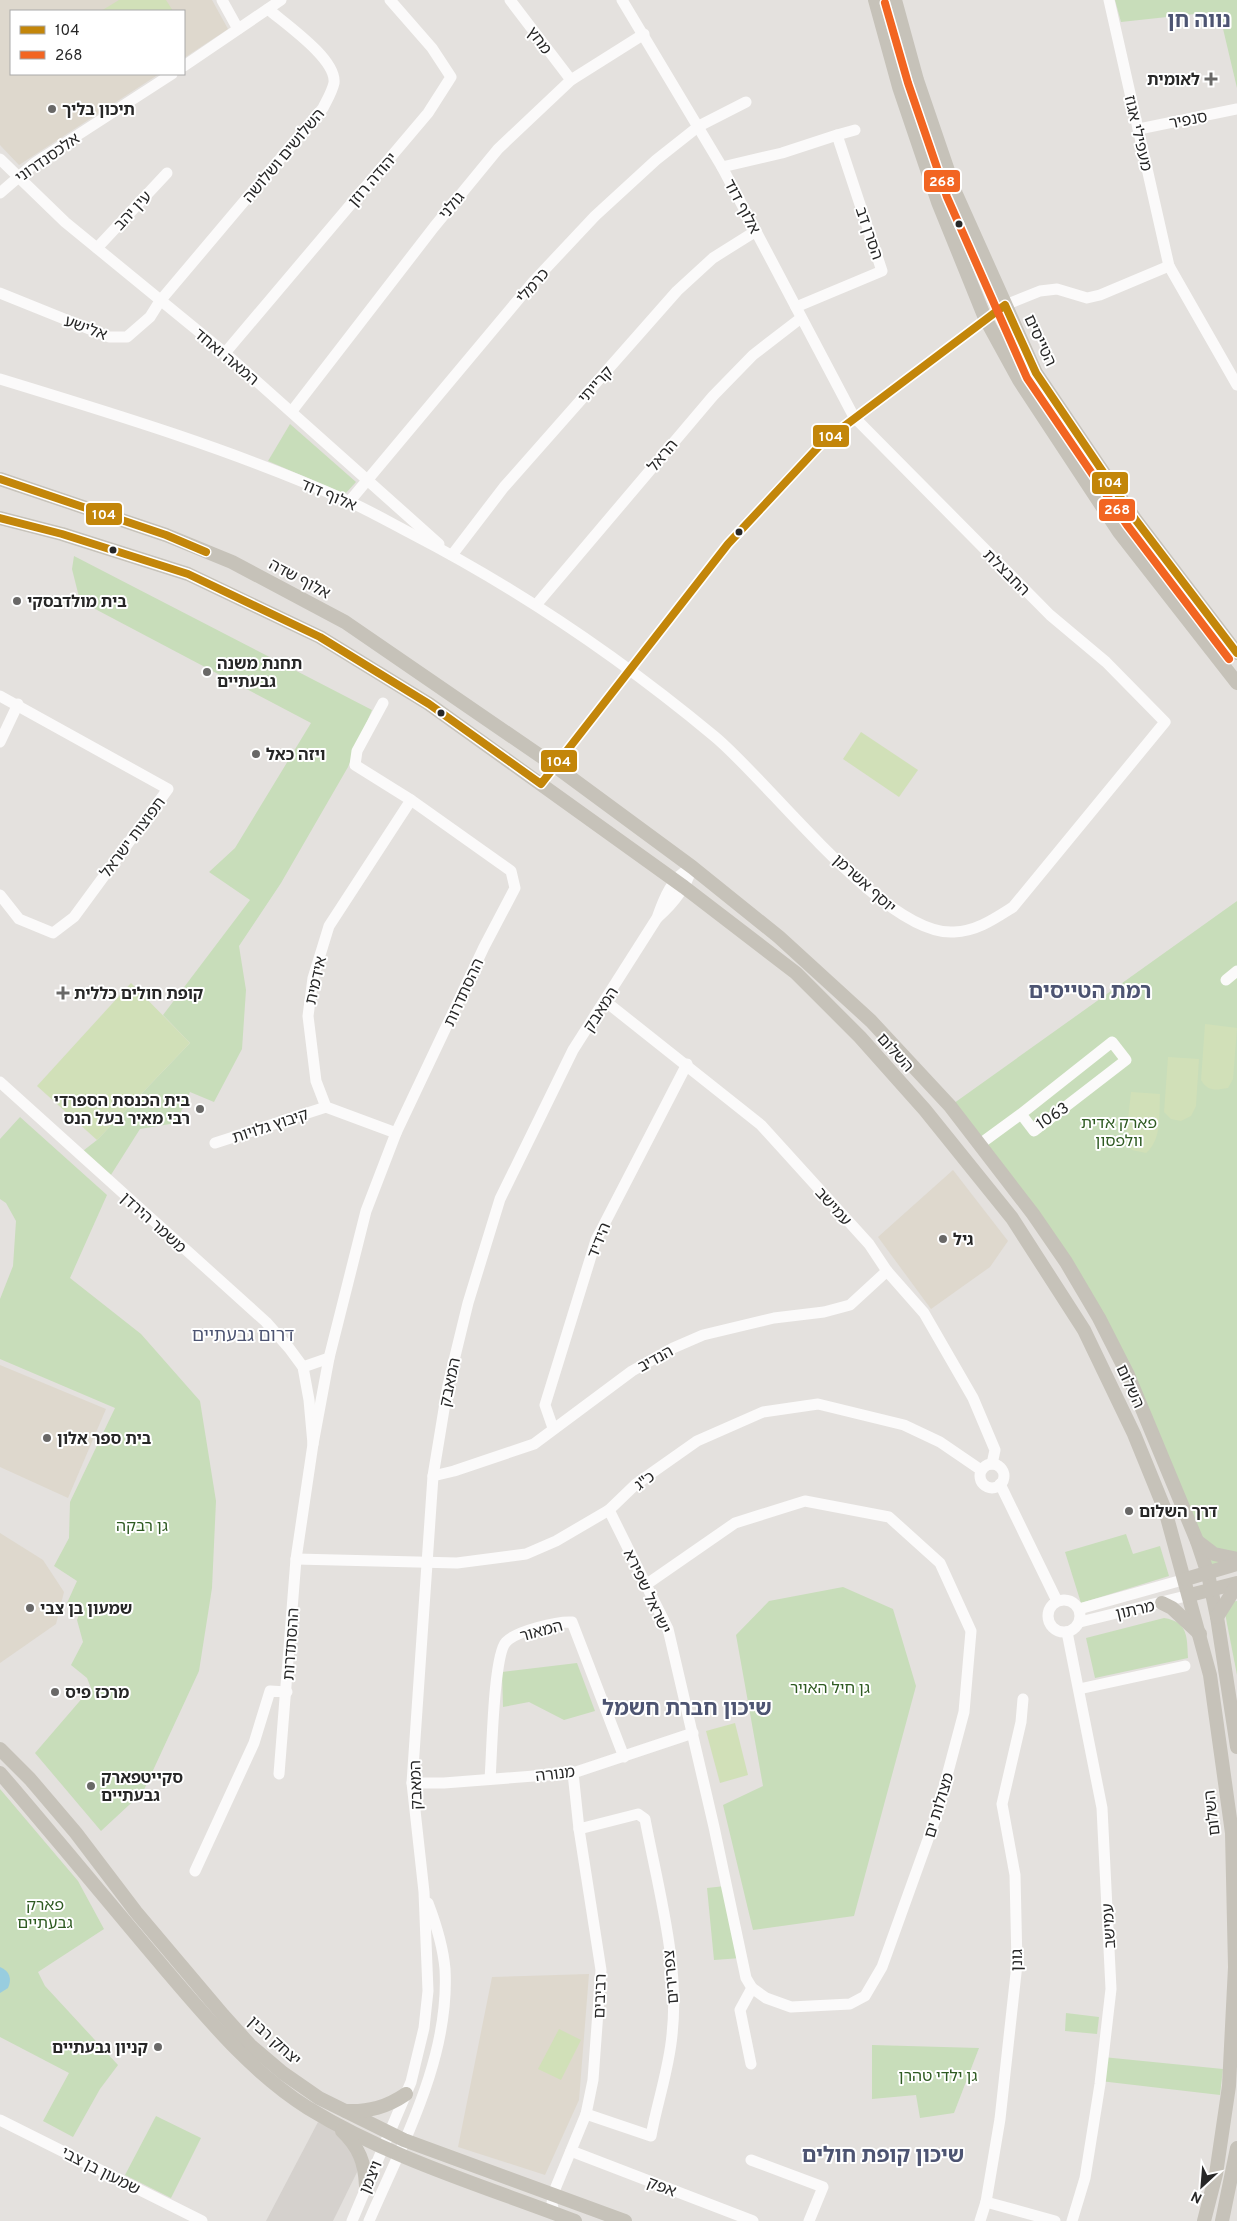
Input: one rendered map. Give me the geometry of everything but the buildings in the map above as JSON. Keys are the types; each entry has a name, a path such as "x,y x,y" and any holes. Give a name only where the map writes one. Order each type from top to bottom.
{"main road":[{"path":"875,0 899,87 938,202 985,318 1019,380 1119,532 1237,683"},
{"name":"הטייסים","path":"895,0 917,80 956,194 1036,373 1135,520 1237,653"},
{"name":"אלוף שדה","path":"0,479 166,536 232,562 268,580 345,622 555,766"},
{"path":"0,518 62,534 188,574 320,637 429,704 541,784"},
{"name":"השלום","path":"555,766 692,867 779,937 871,1021 950,1106 1034,1214 1066,1262 1099,1318 1128,1375 1197,1541 1212,1590 1237,1747"},
{"name":"השלום","path":"541,784 679,884 796,973 860,1038 925,1110 1012,1218 1084,1330 1111,1384 1166,1510 1186,1579 1210,1674 1232,1833 1236,1968 1229,2086 1216,2174 1204,2221"},
{"path":"1197,1541 1214,1554 1237,1559"},
{"path":"1186,1579 1237,1564"},
{"path":"1190,1595 1237,1584"},
{"path":"1217,1617 1237,1584"},
{"path":"1162,1603 1172,1608 1201,1635"},
{"name":"יצחק רבין","path":"0,1749 30,1779 59,1813 136,1912 250,2045 283,2073 319,2098 404,2140 625,2221"},
{"name":"יצחק רבין","path":"0,1773 139,1938 238,2051 287,2093 328,2119 383,2149 575,2221"},
{"path":"342,2110 376,2109 391,2104 406,2094"},
{"path":"328,2119 359,2150 366,2186"},
{"path":"1222,2221 1237,2148"}],"street":[{"path":"222,0 238,29"},
{"path":"185,65 281,0"},
{"name":"יהודה רוזן","path":"226,353 428,113 451,77 432,48 390,0"},
{"name":"מחץ","path":"510,0 571,80"},
{"name":"אלוף דוד","path":"622,0 722,167 854,417"},
{"name":"מעפילי אגוז","path":"1109,0 1169,266 1237,385"},
{"name":"השלושים ושלושה","path":"160,301 323,108 331,93 334,81 328,63 306,41 268,9"},
{"name":"גולני","path":"292,411 434,227 498,149 571,80 644,34"},
{"name":"אלכסנדרוני","path":"0,193 18,175 170,75"},
{"name":"כרמלי","path":"350,502 533,282 589,222 656,160 698,126 746,102"},
{"name":"סנפיר","path":"1139,129 1237,110"},
{"path":"722,167 782,152 855,130"},
{"name":"הסרן דב","path":"799,313 882,271 837,135"},
{"name":"המאה ואחד","path":"0,158 65,222 226,353 452,555"},
{"name":"עין יהב","path":"97,248 167,173"},
{"name":"קרייתי","path":"452,555 504,487 677,292 713,258 756,231"},
{"path":"541,784 728,544 822,443 985,318 1005,305 1040,291 1057,289 1087,298 1100,295 1169,266"},
{"name":"אלישע","path":"0,293 108,337 127,337 150,317 160,301"},
{"name":"הראל","path":"536,605 713,396 753,355 799,313"},
{"name":"אלוף דוד","path":"0,379 203,444 350,502 452,555 536,605 630,668"},
{"name":"החבצלת","path":"854,417 1050,615 1106,662 1164,722"},
{"name":"יוסף אשרמן","path":"630,668 717,739 874,896 904,918 929,928 952,933 982,926 1013,907 1164,722"},
{"name":"תפוצות ישראל","path":"0,696 18,704 168,789 74,916 53,933 19,919 0,895"},
{"name":"ההסתדרות","path":"195,1871 254,1743 270,1691 287,1692 296,1559 313,1444 328,1358 366,1211 396,1133 484,948 515,888 511,871 410,800 355,765 357,751 383,702"},
{"path":"0,742 18,704"},
{"name":"אידמית","path":"326,1107 316,1081 308,1016 313,978 329,926 410,800"},
{"name":"המאבק","path":"389,2133 406,2094 424,2028 428,1991 424,1892 412,1783 433,1476 448,1385 468,1303 500,1199 573,1050 657,918 664,898 679,884 681,873 692,867"},
{"path":"1226,980 1237,971"},
{"name":"עמישב","path":"605,1001 687,1064 761,1125 869,1244 887,1270 924,1313 973,1398 995,1450 992,1464"},
{"name":"1063","path":"980,1144 1112,1042 1126,1060 1034,1131 1021,1114"},
{"name":"הידיד","path":"553,1428 545,1404 596,1240 687,1064"},
{"name":"משמר הירדן","path":"0,1082 266,1322 289,1348 302,1367"},
{"path":"326,1107 396,1133"},
{"name":"קיבוץ גלויות","path":"215,1144 326,1107"},
{"name":"הנדיב","path":"433,1476 454,1472 534,1444 632,1371 673,1348 703,1335 774,1318 824,1312 850,1305 887,1270"},
{"path":"302,1367 328,1358"},
{"name":"ההסתדרות","path":"302,1367 310,1400 313,1444"},
{"path":"305,1379 326,1374"},
{"name":"כ\"ג","path":"296,1559 457,1563 526,1554 556,1541 609,1510 636,1484 697,1441 762,1412 818,1404 904,1425 940,1442 981,1470"},
{"path":"992,1464 999,1466 1003,1472 1003,1479 1000,1484 994,1487 986,1486 981,1479 981,1470 992,1464"},
{"path":"1000,1484 1057,1601"},
{"name":"מצולות ים","path":"647,1584 735,1523 805,1501 889,1517 940,1563 971,1631 964,1712 936,1817 882,1967 865,1996 850,2004 791,2007 766,1998 752,1988"},
{"name":"ישראל שפירא","path":"609,1510 668,1629 693,1734"},
{"name":"מרתון","path":"1079,1608 1186,1579"},
{"name":"מרתון","path":"1080,1622 1190,1595"},
{"path":"1070,1600 1079,1608 1080,1622 1073,1630 1067,1632 1058,1631 1050,1623 1048,1612 1057,1601 1070,1600"},
{"name":"המאור","path":"490,1780 496,1677 505,1643 513,1636 561,1621 572,1622 624,1757"},
{"name":"עמישב","path":"1067,1632 1102,1808 1111,1989 1099,2094 1085,2178 1072,2221"},
{"path":"1079,1689 1186,1666"},
{"path":"279,1774 287,1692"},
{"name":"גונן","path":"980,2221 986,2202 1000,2119 1018,1964 1015,1875 1002,1804 1020,1722 1023,1698"},
{"path":"693,1734 746,1978 752,1988 740,2010 751,2064"},
{"name":"מנורה","path":"412,1783 490,1780 573,1772 693,1734"},
{"name":"רביבים","path":"554,2213 552,2204 553,2194 586,2114 593,2080 601,1970 579,1829 573,1772"},
{"name":"צפרירים","path":"579,1829 638,1814 645,1819 659,1888 674,1988 672,2036 651,2136 586,2114"},
{"name":"המאבק","path":"404,2140 432,2068 439,2037 444,1992 442,1949 424,1892"},
{"name":"שמעון בן צבי","path":"0,2120 202,2221"},
{"name":"ויצמן","path":"352,2221 389,2133"},
{"name":"ויצמן","path":"369,2221 404,2140"},
{"name":"אפק","path":"572,2151 753,2221"},
{"path":"751,2160 823,2187 809,2221"},
{"path":"986,2202 1055,2221"}],"shaded area":[{"name":"תיכון בליך","path":"0,0 212,0 228,29 185,57 185,10 10,10 10,75 157,75 19,165 0,145"},
{"name":"גיל","path":"953,1170 1008,1241 990,1267 931,1309 878,1237"},
{"name":"בית ספר אלון","path":"0,1365 106,1409 68,1498 0,1467"},
{"name":"שמעון בן צבי","path":"0,1533 43,1560 64,1592 56,1624 0,1663"},
{"path":"589,1974 579,2100 545,2175 458,2147 492,1977"},
{"path":"318,2122 347,2136 363,2160 333,2221 266,2221"}],"green space":[{"path":"119,0 166,0 172,10 103,10"},
{"path":"1115,0 1237,0 1237,88 1220,16 1213,12 1121,22"},
{"path":"290,424 356,482 345,494 268,461"},
{"path":"74,556 372,710 348,767 281,883 239,946 246,990 242,1049 214,1102 190,1092 176,1123 140,1129 109,1178 79,1154 97,1140 190,1043 163,1015 250,900 209,872 235,848 311,723 80,601 72,569"},
{"path":"861,732 918,770 899,797 843,759"},
{"name":"פארק אדית וולפסון","path":"1237,901 1237,1564 1208,1574 1099,1318 950,1106"},
{"path":"131,983 190,1043 97,1140 37,1086"},
{"path":"1205,1024 1237,1028 1233,1079 1228,1088 1216,1090 1209,1088 1201,1080"},
{"path":"1168,1057 1199,1059 1196,1106 1191,1116 1181,1121 1171,1119 1164,1112"},
{"path":"1131,1092 1160,1094 1157,1134 1151,1148 1146,1153 1132,1150 1127,1145 1126,1138"},
{"name":"גן רבקה","path":"20,1117 107,1195 70,1278 141,1334 200,1401 216,1501 212,1588 199,1671 143,1792 101,1831 35,1753 91,1688 87,1678 71,1665 83,1642 77,1620 81,1610 67,1603 77,1581 54,1566 69,1538 70,1502 115,1408 0,1359 0,1299 13,1266 16,1221 6,1203 0,1199 0,1139"},
{"path":"1126,1534 1133,1554 1160,1546 1169,1576 1081,1603 1065,1552"},
{"name":"גן חיל האויר","path":"843,1587 893,1609 916,1686 854,1916 753,1930 723,1805 763,1786 736,1635 769,1601"},
{"path":"1237,1601 1237,1675 1223,1603"},
{"path":"1164,1618 1178,1623 1185,1631 1188,1658 1095,1678 1086,1638"},
{"path":"577,1663 595,1711 564,1720 529,1702 503,1707 502,1672"},
{"path":"735,1723 748,1775 720,1783 706,1731"},
{"name":"פארק גבעתיים","path":"0,1789 78,1881 104,1929 38,1972 45,1986 118,2065 100,2089 73,2137 43,2121 69,2073 0,2037"},
{"path":"725,1886 741,1958 714,1960 707,1888"},
{"path":"1066,2013 1099,2017 1097,2034 1065,2031"},
{"path":"559,2029 581,2040 561,2080 538,2069"},
{"name":"גן ילדי טהרן","path":"872,2045 979,2048 954,2113 920,2118 916,2095 872,2099"},
{"path":"1103,2057 1223,2069 1220,2095 1100,2081"},
{"path":"156,2116 201,2138 171,2198 125,2175"}],"water":[{"path":"0,1967 8,1973 10,1981 8,1988 0,1993"}],"transit line":[{"name":"268","path":"885,3 908,83 947,197 1027,378 1127,525 1229,659"},
{"name":"104","path":"0,518 62,534 188,574 320,637 429,704 541,784 728,544 822,443 1005,305 1036,373 1135,519 1237,653"},
{"name":"104","path":"0,479 166,535 206,552"}],"place":[{"name":"לאומית","path":"1211,79"},
{"name":"תיכון בליך","path":"52,109"},
{"name":"בית מולדבסקי","path":"17,601"},
{"name":"תחנת משנה גבעתיים","path":"207,672"},
{"name":"ויזה כאל","path":"256,754"},
{"name":"קופת חולים כללית","path":"63,993"},
{"name":"בית הכנסת הספרדי רבי מאיר בעל הנס","path":"200,1109"},
{"name":"גיל","path":"943,1239"},
{"name":"בית ספר אלון","path":"47,1438"},
{"name":"דרך השלום","path":"1129,1511"},
{"name":"שמעון בן צבי","path":"30,1608"},
{"name":"מרכז פיס","path":"55,1692"},
{"name":"סקייטפארק גבעתיים","path":"91,1786"},
{"name":"קניון גבעתיים","path":"158,2047"}],"district":[{"name":"נווה חן","path":"1199,20"},
{"name":"רמת הטייסים","path":"1090,991"},
{"name":"דרום גבעתיים","path":"243,1335"},
{"name":"שיכון חברת חשמל","path":"687,1708"},
{"name":"שיכון קופת חולים","path":"883,2155"}]}
